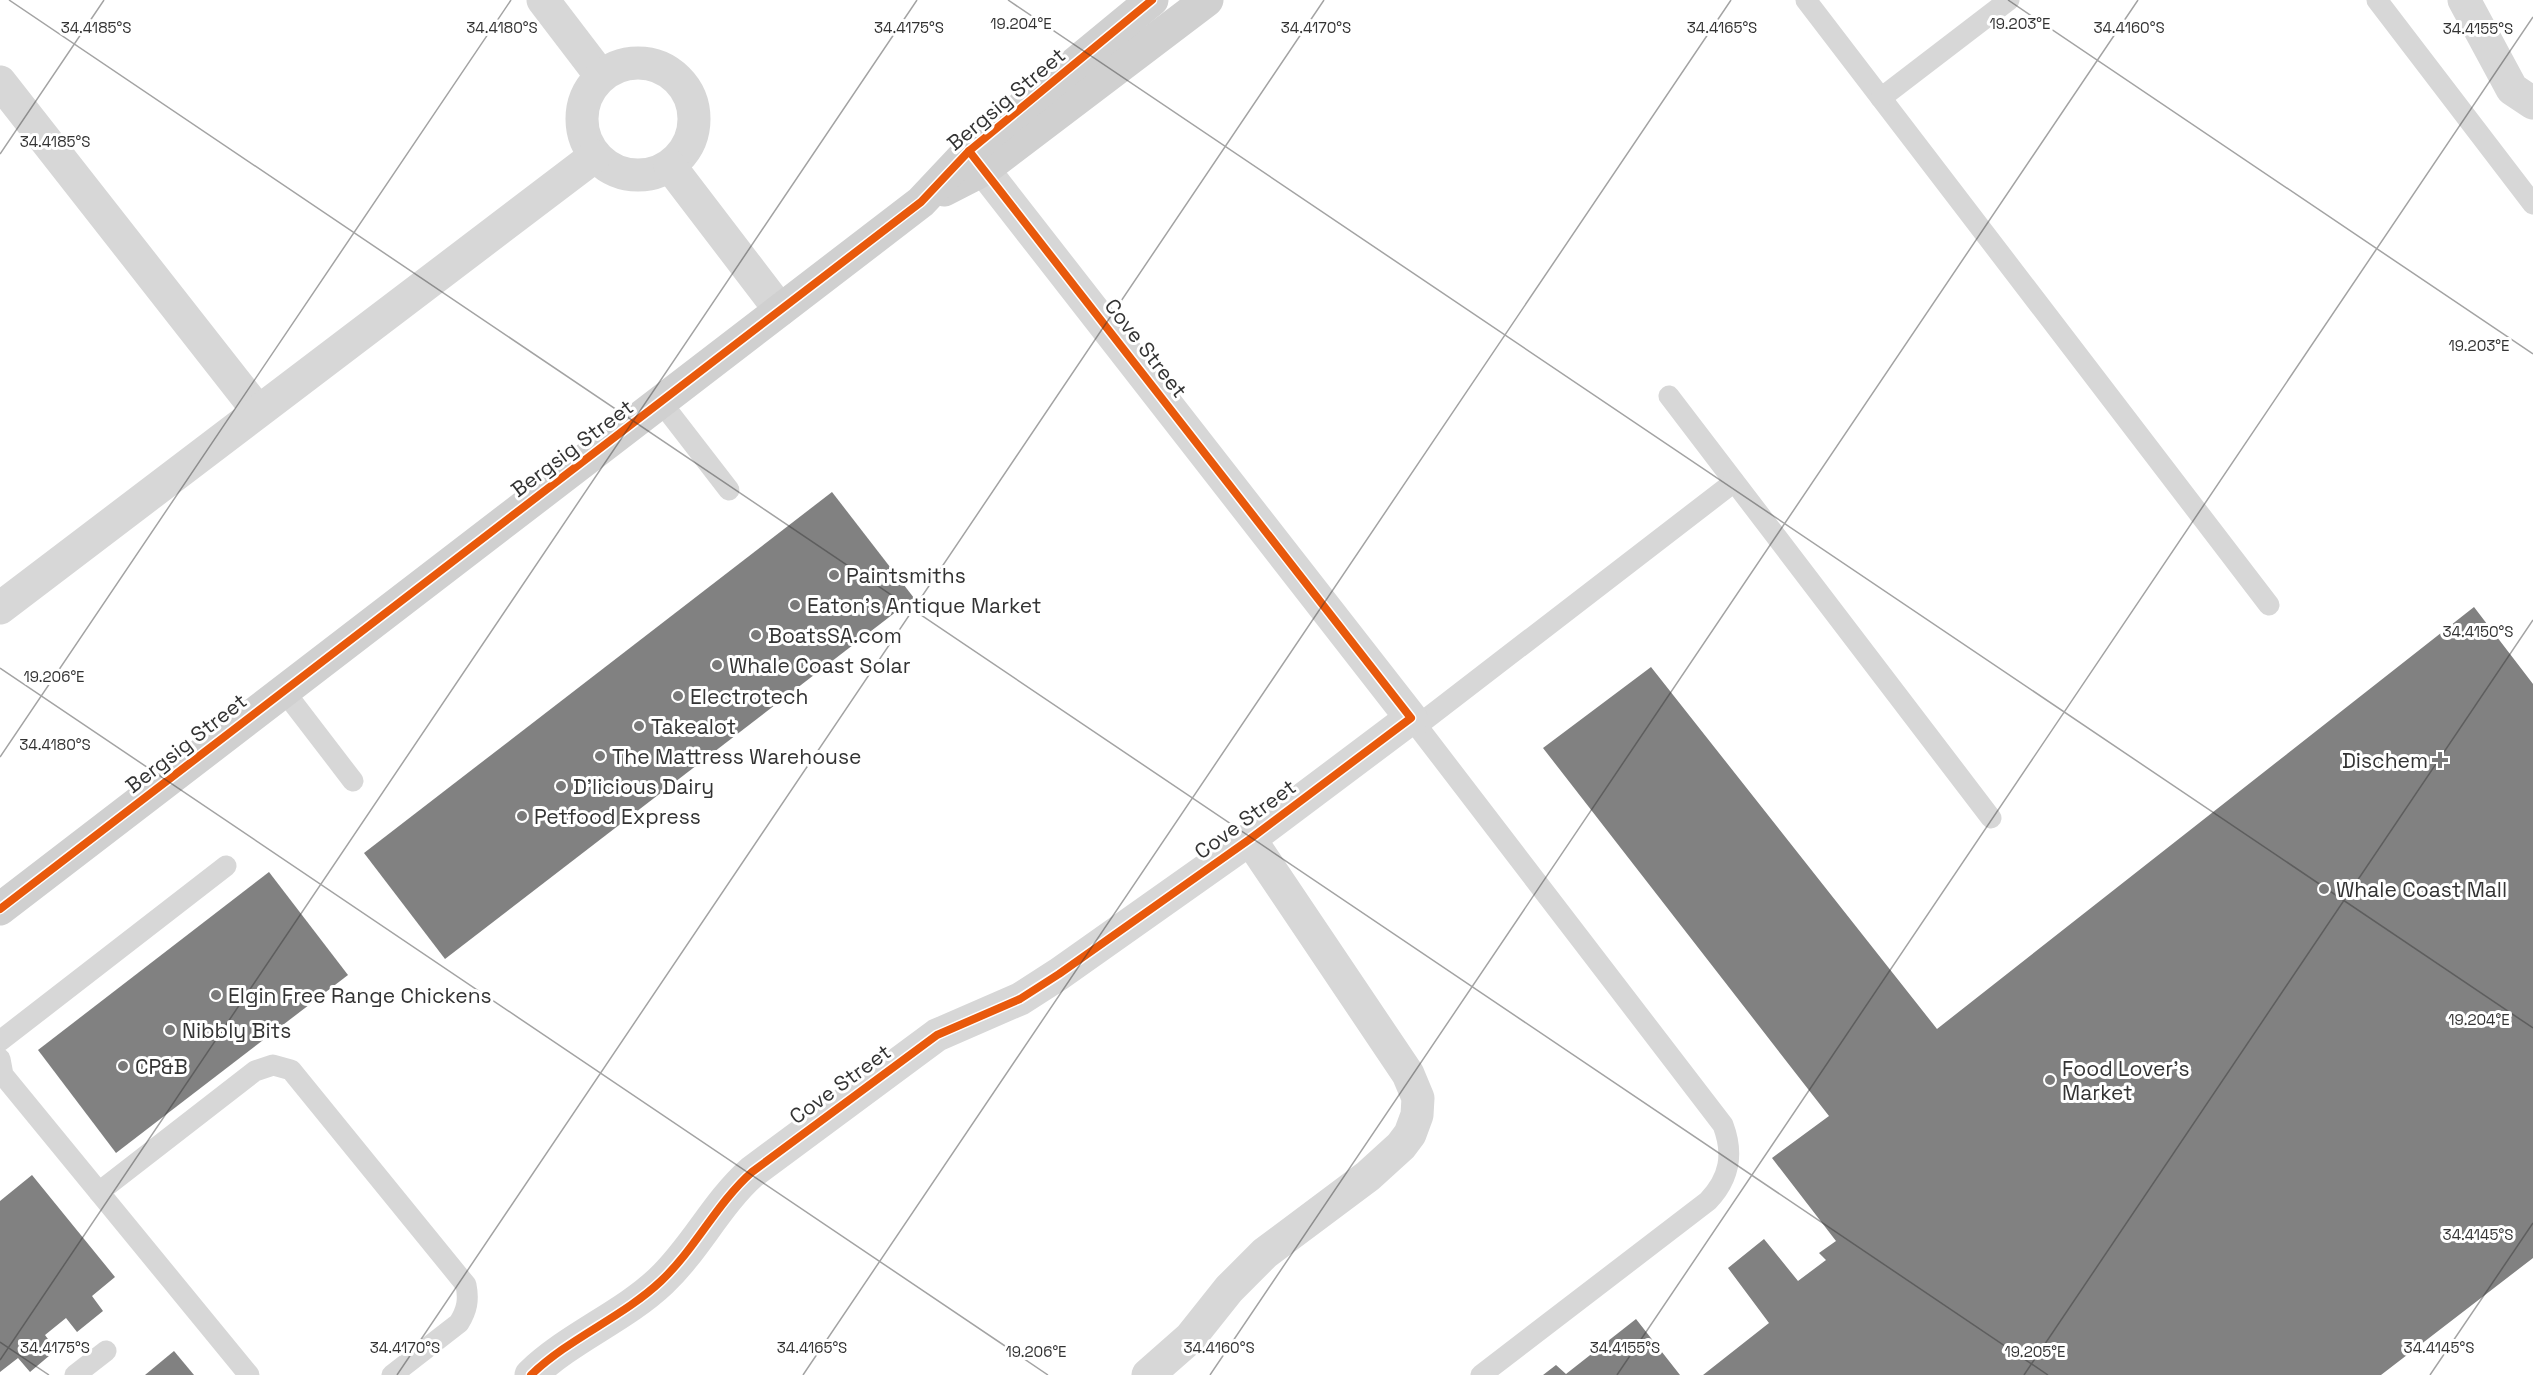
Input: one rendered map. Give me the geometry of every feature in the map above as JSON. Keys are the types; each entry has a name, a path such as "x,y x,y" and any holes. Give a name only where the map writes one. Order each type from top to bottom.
{"street":[{"path":"543,0 601,76"},
{"name":"Bergsig Street","path":"976,160 1152,0"},
{"name":"Bergsig Street","path":"0,909 976,160 1207,0"},
{"path":"2464,0 2522,96"},
{"path":"628,62 644,62 672,73 683,84 691,97 694,128 689,143 670,166 654,173 630,174 607,166 595,156 582,129 582,114 584,100 601,76 614,67 628,62"},
{"path":"0,82 258,411"},
{"path":"0,608 595,156"},
{"name":"Cove Street","path":"531,1375 660,1282 694,1244 733,1188 752,1172 937,1035 1020,999 1414,722 976,160"},
{"path":"670,166 780,310"},
{"name":"Cove Street","path":"1148,1375 1190,1338 1229,1289 1265,1253 1368,1176 1401,1146 1410,1134 1417,1115 1418,1098 1408,1074 1250,839"}],"lane":[{"path":"1806,0 2269,605"},
{"path":"1881,98 2009,0"},
{"path":"2377,0 2533,204"},
{"path":"1669,396 1991,818"},
{"path":"661,402 729,490"},
{"path":"1414,722 1734,482"},
{"path":"284,691 353,781"},
{"name":"Cove Street","path":"1414,722 1723,1125 1729,1141 1728,1166 1719,1189 1708,1201 1481,1375"},
{"path":"0,1041 226,866"},
{"path":"0,1059 3,1075 249,1375"},
{"path":"99,1192 255,1071 273,1065 291,1070 466,1285 468,1298 466,1311 459,1323 392,1375"},
{"path":"75,1375 106,1352"}],"building":[{"path":"832,492 914,598 445,959 364,853"},
{"name":"Whale Coast Mall","path":"2474,607 2533,684 2533,1258 2381,1375 1703,1375 1769,1323 1728,1268 1764,1239 1798,1281 1826,1260 1819,1253 1836,1241 1772,1158 1829,1116 1543,748 1651,667 1937,1029"},
{"path":"269,872 348,975 116,1153 38,1050"},
{"path":"32,1175 115,1277 92,1296 103,1311 77,1332 66,1318 45,1335 56,1350 30,1372 18,1358 0,1372 0,1201"},
{"path":"1636,1319 1680,1375 1543,1375 1556,1365 1566,1374"},
{"path":"174,1351 194,1375 145,1375"}],"cycle path":[{"path":"0,909 921,202 969,151 1152,0"},
{"path":"531,1375 562,1350 630,1306 661,1281 752,1172 937,1035 1020,999 1059,974 1250,839 1411,718 969,151"}],"place":[{"name":"Paintsmiths","path":"834,575"},
{"name":"Eaton's Antique Market","path":"795,605"},
{"name":"BoatsSA.com","path":"756,635"},
{"name":"Whale Coast Solar","path":"717,665"},
{"name":"Electrotech","path":"678,696"},
{"name":"Takealot","path":"639,726"},
{"name":"The Mattress Warehouse","path":"600,756"},
{"name":"Dischem","path":"2440,760"},
{"name":"D'licious Dairy","path":"561,786"},
{"name":"Petfood Express","path":"522,816"},
{"name":"Whale Coast Mall","path":"2324,889"},
{"name":"Elgin Free Range Chickens","path":"216,995"},
{"name":"Nibbly Bits","path":"170,1030"},
{"name":"CP&B","path":"123,1066"},
{"name":"Food Lover's Market","path":"2050,1080"}]}
